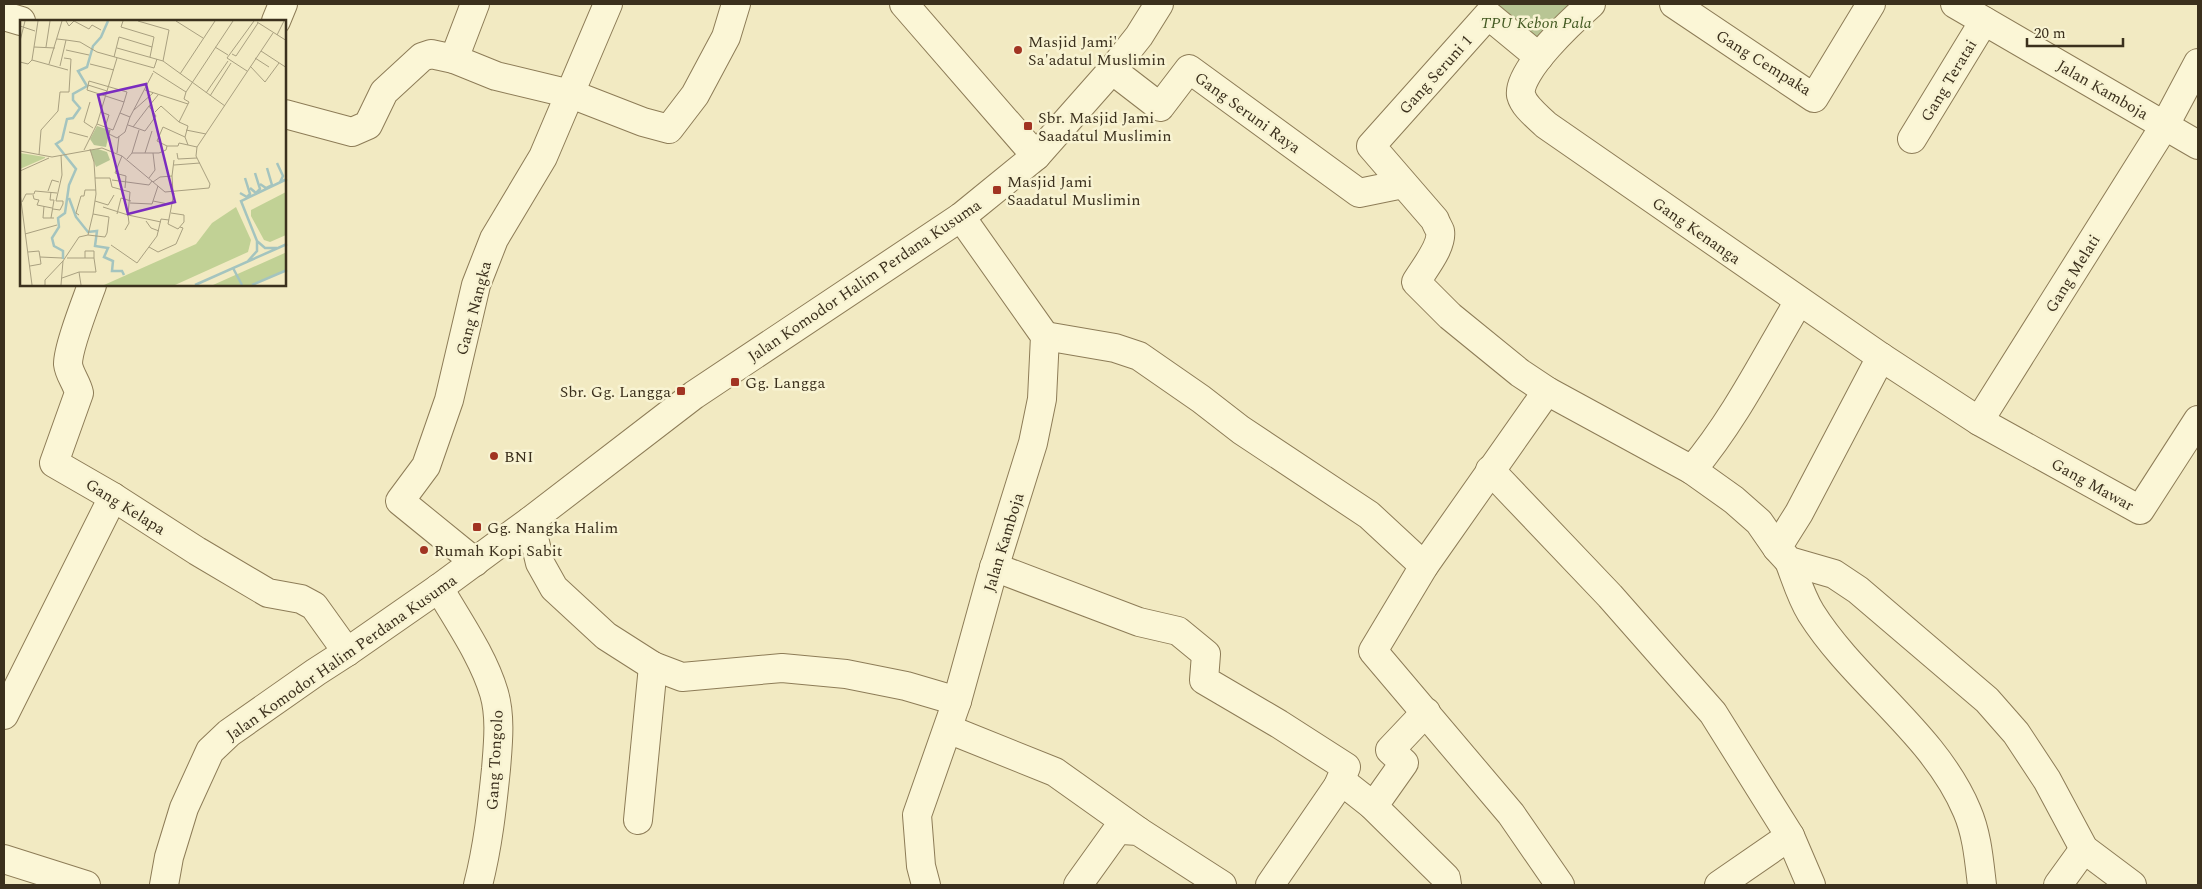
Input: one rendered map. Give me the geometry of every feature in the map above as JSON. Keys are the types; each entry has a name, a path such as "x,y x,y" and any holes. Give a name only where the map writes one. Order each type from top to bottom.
{"street":[{"path":"276,20 282,4"},
{"path":"454,59 476,4"},
{"name":"Gang Nangka","path":"475,562 400,501 426,466 449,400 476,285 494,239 543,156 608,4"},
{"path":"286,114 352,132 357,131 368,125 384,92 422,57 431,54 454,59 496,76 570,94 643,122 669,129 695,95 726,38 736,4"},
{"path":"904,4 1036,156"},
{"name":"Jalan Komodor Halim Perdana Kusuma","path":"164,885 169,857 184,808 210,751 229,733 475,562 530,522 694,395 961,217 1036,156 1140,36 1159,4"},
{"name":"Gang Kenanga","path":"1591,4 1564,27 1539,57 1522,86 1521,96 1531,111 1546,125 1799,301 1979,421"},
{"name":"Gang Cempaka","path":"1674,4 1814,98 1871,4"},
{"name":"Jalan Kamboja","path":"1955,4 2198,145"},
{"name":"Gang Seruni 1","path":"1403,184 1370,146 1488,15 1539,57"},
{"path":"4,16 20,21"},
{"name":"Gang Teratai","path":"1912,139 1984,21"},
{"name":"Gang Melati","path":"1979,421 2165,125 2198,63"},
{"name":"Gang Seruni Raya","path":"1112,70 1160,107 1189,69 1360,193 1403,184"},
{"path":"1403,184 1435,220 1440,231 1440,238 1432,258 1416,282 1450,316 1520,373 1547,391 1692,470 1734,500 1759,522 1783,554 1802,597 1822,630 1923,742 1955,788 1967,811 1977,844 1982,885"},
{"path":"961,217 1045,336 1116,348 1139,356 1201,399 1241,430 1368,515 1424,566"},
{"name":"Gang Kelapa","path":"92,286 68,361 70,373 79,393 54,463 113,497 197,552 268,593 301,599 314,606 347,652"},
{"path":"1692,470 1726,425 1799,301"},
{"name":"Jalan Kamboja","path":"926,885 921,866 917,815 957,702 994,567 1033,443 1042,398 1045,336"},
{"path":"1783,554 1799,513 1881,357"},
{"path":"1547,391 1424,566 1373,651 1384,667 1426,712 1511,814 1560,885"},
{"name":"Gang Mawar","path":"1979,421 2140,510 2198,420"},
{"path":"1490,470 1610,596 1713,713 1790,836 1811,885"},
{"path":"4,715 113,497"},
{"path":"530,522 540,563 554,588 606,636 653,666 682,677 782,668 846,674 906,686 957,702"},
{"path":"1783,554 1834,574 1858,590 1987,700 2027,748 2047,780 2084,849 2132,885"},
{"path":"994,567 1139,622 1178,631 1206,654 1204,680 1279,724 1346,767 1338,786 1270,885"},
{"name":"Gang Tongolo","path":"439,588 475,652 493,690 497,705 498,724 492,811 487,850 478,885"},
{"path":"638,820 653,666"},
{"path":"1372,805 1375,804 1404,763 1390,750 1426,712"},
{"path":"948,729 1055,772 1138,831 1222,885"},
{"path":"1338,786 1344,783 1372,805 1446,878 1447,885"},
{"path":"1078,885 1116,832 1122,830 1138,831"},
{"path":"1719,885 1790,836"},
{"path":"2058,885 2084,849"},
{"path":"4,859 86,885"}],"green space":[{"name":"TPU Kebon Pala","path":"1482,4 1577,4 1538,48"}],"place":[{"name":"Masjid Jami' Sa'adatul Muslimin","path":"1018,50"},
{"name":"Sbr. Masjid Jami Saadatul Muslimin","path":"1028,126"},
{"name":"Masjid Jami Saadatul Muslimin","path":"997,190"},
{"name":"Gg. Langga","path":"735,382"},
{"name":"Sbr. Gg. Langga","path":"681,391"},
{"name":"BNI","path":"494,456"},
{"name":"Gg. Nangka Halim","path":"477,527"},
{"name":"Rumah Kopi Sabit","path":"424,550"}]}
